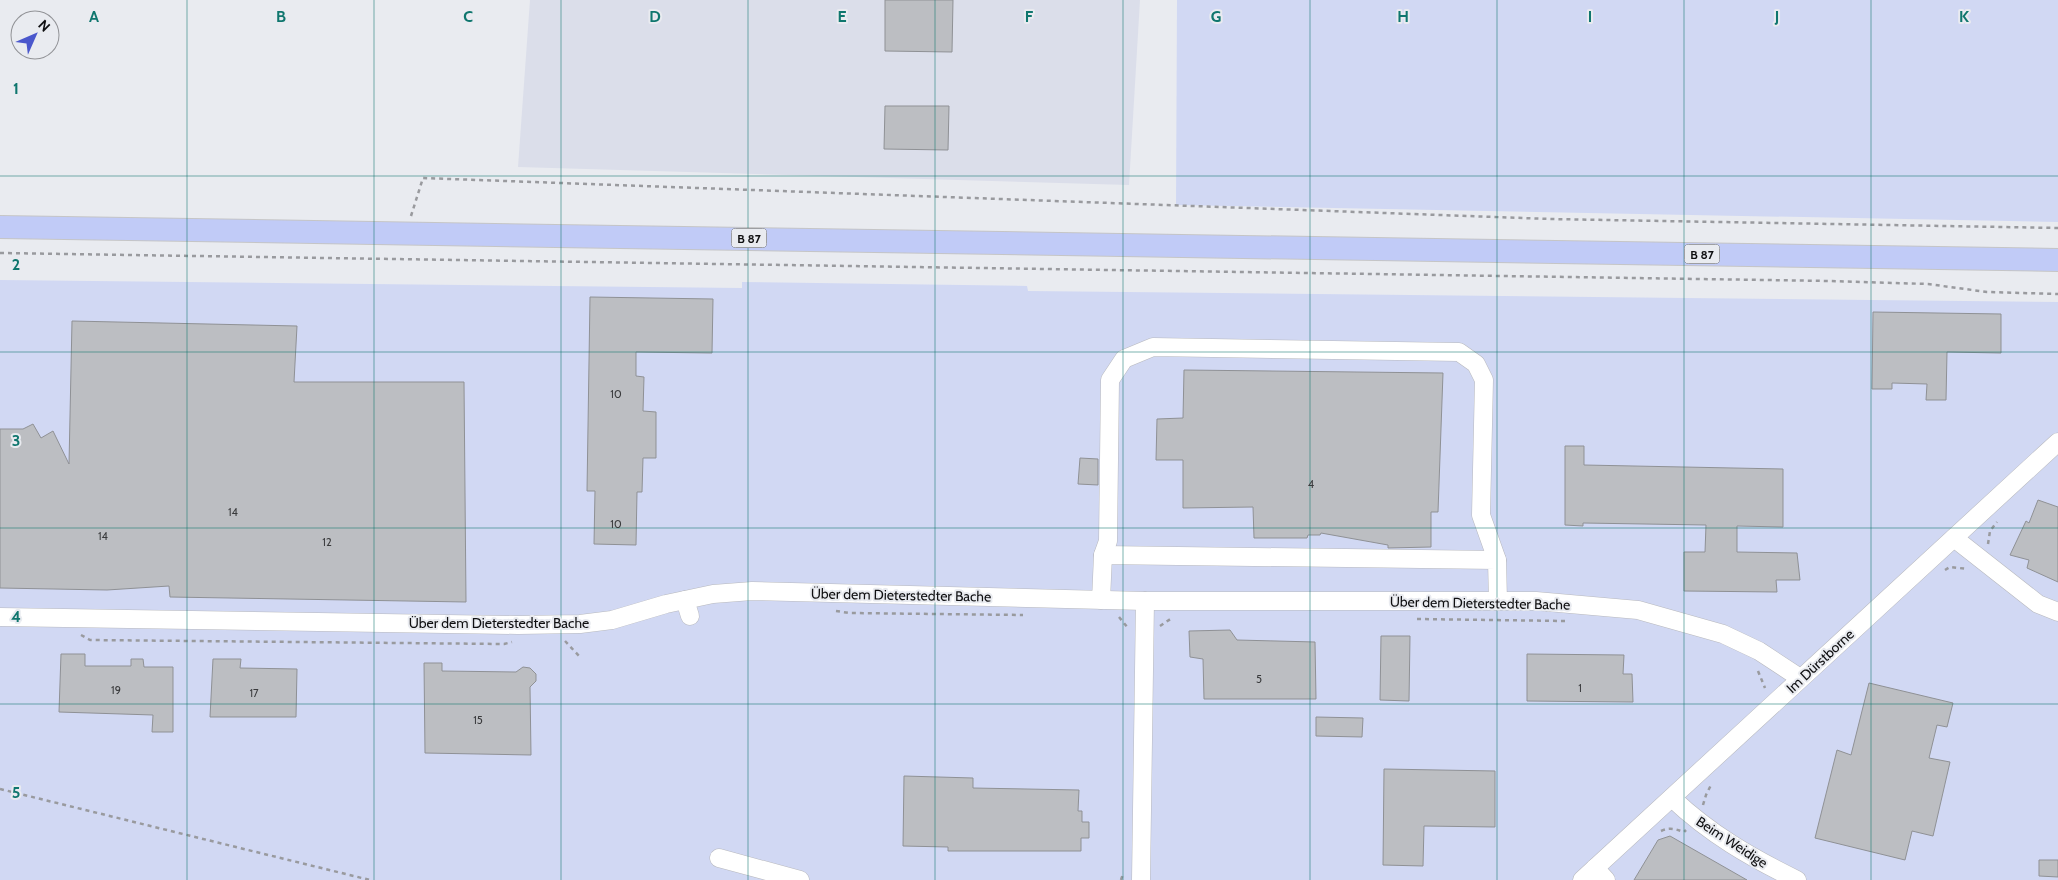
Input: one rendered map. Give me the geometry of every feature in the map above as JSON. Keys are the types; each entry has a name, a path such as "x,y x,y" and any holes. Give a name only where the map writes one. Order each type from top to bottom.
{"main road":[{"name":"B 87","path":"0,227 2058,260"}],"street":[{"path":"1101,600 1103,555 1108,541 1110,380 1124,359 1153,347 1459,352 1476,364 1484,380 1480,515 1497,560 1498,601"},
{"name":"Im Dürstborne","path":"1582,880 1601,874 1672,798 2058,442"},
{"path":"1954,538 2038,604 2058,612"},
{"path":"1103,555 1497,560"},
{"name":"Über dem Dieterstedter Bache","path":"0,616 499,625 580,624 687,608 713,594 752,591 1145,601 1536,601 1638,610 1723,634 1760,651 1800,678"},
{"path":"1141,880 1133,810 1145,630 1145,601"},
{"name":"Beim Weidige","path":"1672,798 1695,819 1741,851 1796,880"},
{"path":"719,858 800,880"}],"path":[{"path":"405,232 423,178 1550,219 2058,228"},
{"path":"0,253 1820,281 1928,284 1979,291 2058,294"},
{"path":"1944,570 1950,567 1966,570 1979,559 1988,546 1990,531 2004,516"},
{"path":"831,610 849,613 1020,616 1027,614"},
{"path":"1115,614 1127,628 1145,630 1153,630 1175,617"},
{"path":"1412,619 1566,622"},
{"path":"77,634 90,640 504,644 518,640"},
{"path":"556,640 573,640"},
{"path":"565,640 580,657"},
{"path":"1755,668 1761,675 1765,688 1777,701"},
{"path":"1658,832 1667,828 1674,828 1684,832 1702,810 1706,795 1713,782"},
{"path":"0,789 370,880"}],"shaded area":[{"path":"530,0 1140,0 1129,185 518,167"},
{"path":"1177,0 2058,0 2058,222 1176,205"},
{"path":"0,280 742,288 742,282 1027,286 1028,291 2058,302 2058,880 0,880"}],"building":[{"path":"885,0 953,0 952,52 885,51"},
{"path":"885,106 949,106 948,150 884,149"},
{"path":"590,297 713,299 712,353 636,352 636,376 644,377 643,411 656,412 656,458 643,458 642,492 637,492 636,545 594,544 595,491 587,491"},
{"path":"1873,312 2001,314 2001,353 1947,352 1946,400 1926,400 1927,384 1892,383 1892,389 1872,389"},
{"path":"72,321 297,326 294,382 464,382 466,602 170,597 169,586 107,590 0,588 0,429 23,429 33,424 41,438 53,431 69,464"},
{"path":"1184,370 1443,373 1438,512 1431,512 1431,547 1388,548 1388,545 1321,533 1320,535 1308,535 1307,538 1254,538 1253,507 1183,508 1183,460 1156,460 1157,419 1183,418"},
{"path":"1565,446 1584,446 1584,465 1783,469 1783,527 1737,526 1737,552 1797,553 1800,580 1776,580 1777,592 1684,591 1684,552 1705,552 1706,525 1583,523 1583,526 1565,525"},
{"path":"1080,458 1098,459 1098,485 1078,484"},
{"path":"2038,500 2058,507 2058,582 2027,568 2029,560 2010,555 2026,521 2029,523"},
{"path":"1230,630 1237,640 1315,642 1316,699 1204,699 1203,659 1190,657 1189,631"},
{"path":"1381,636 1410,636 1409,701 1380,700"},
{"path":"61,654 85,654 85,666 131,666 131,659 143,659 144,667 173,667 173,732 152,732 153,715 59,712"},
{"path":"1527,654 1624,655 1623,674 1632,674 1633,702 1527,701"},
{"path":"213,659 241,659 240,668 297,669 296,717 210,717"},
{"path":"424,663 442,663 442,671 516,672 523,667 530,668 536,674 536,681 530,687 531,755 425,753"},
{"path":"1869,683 1953,703 1947,727 1937,725 1929,758 1950,762 1933,836 1912,831 1905,860 1815,838 1837,750 1851,755"},
{"path":"1316,717 1363,718 1362,737 1316,736"},
{"path":"1384,769 1495,771 1495,827 1424,826 1423,866 1383,865"},
{"path":"904,776 973,778 973,788 1079,790 1078,811 1082,811 1082,822 1089,822 1089,838 1081,838 1081,851 948,851 948,847 903,846"},
{"path":"1670,836 1747,880 1634,880 1658,840"},
{"path":"2039,860 2058,860 2058,877 2039,876"}]}
